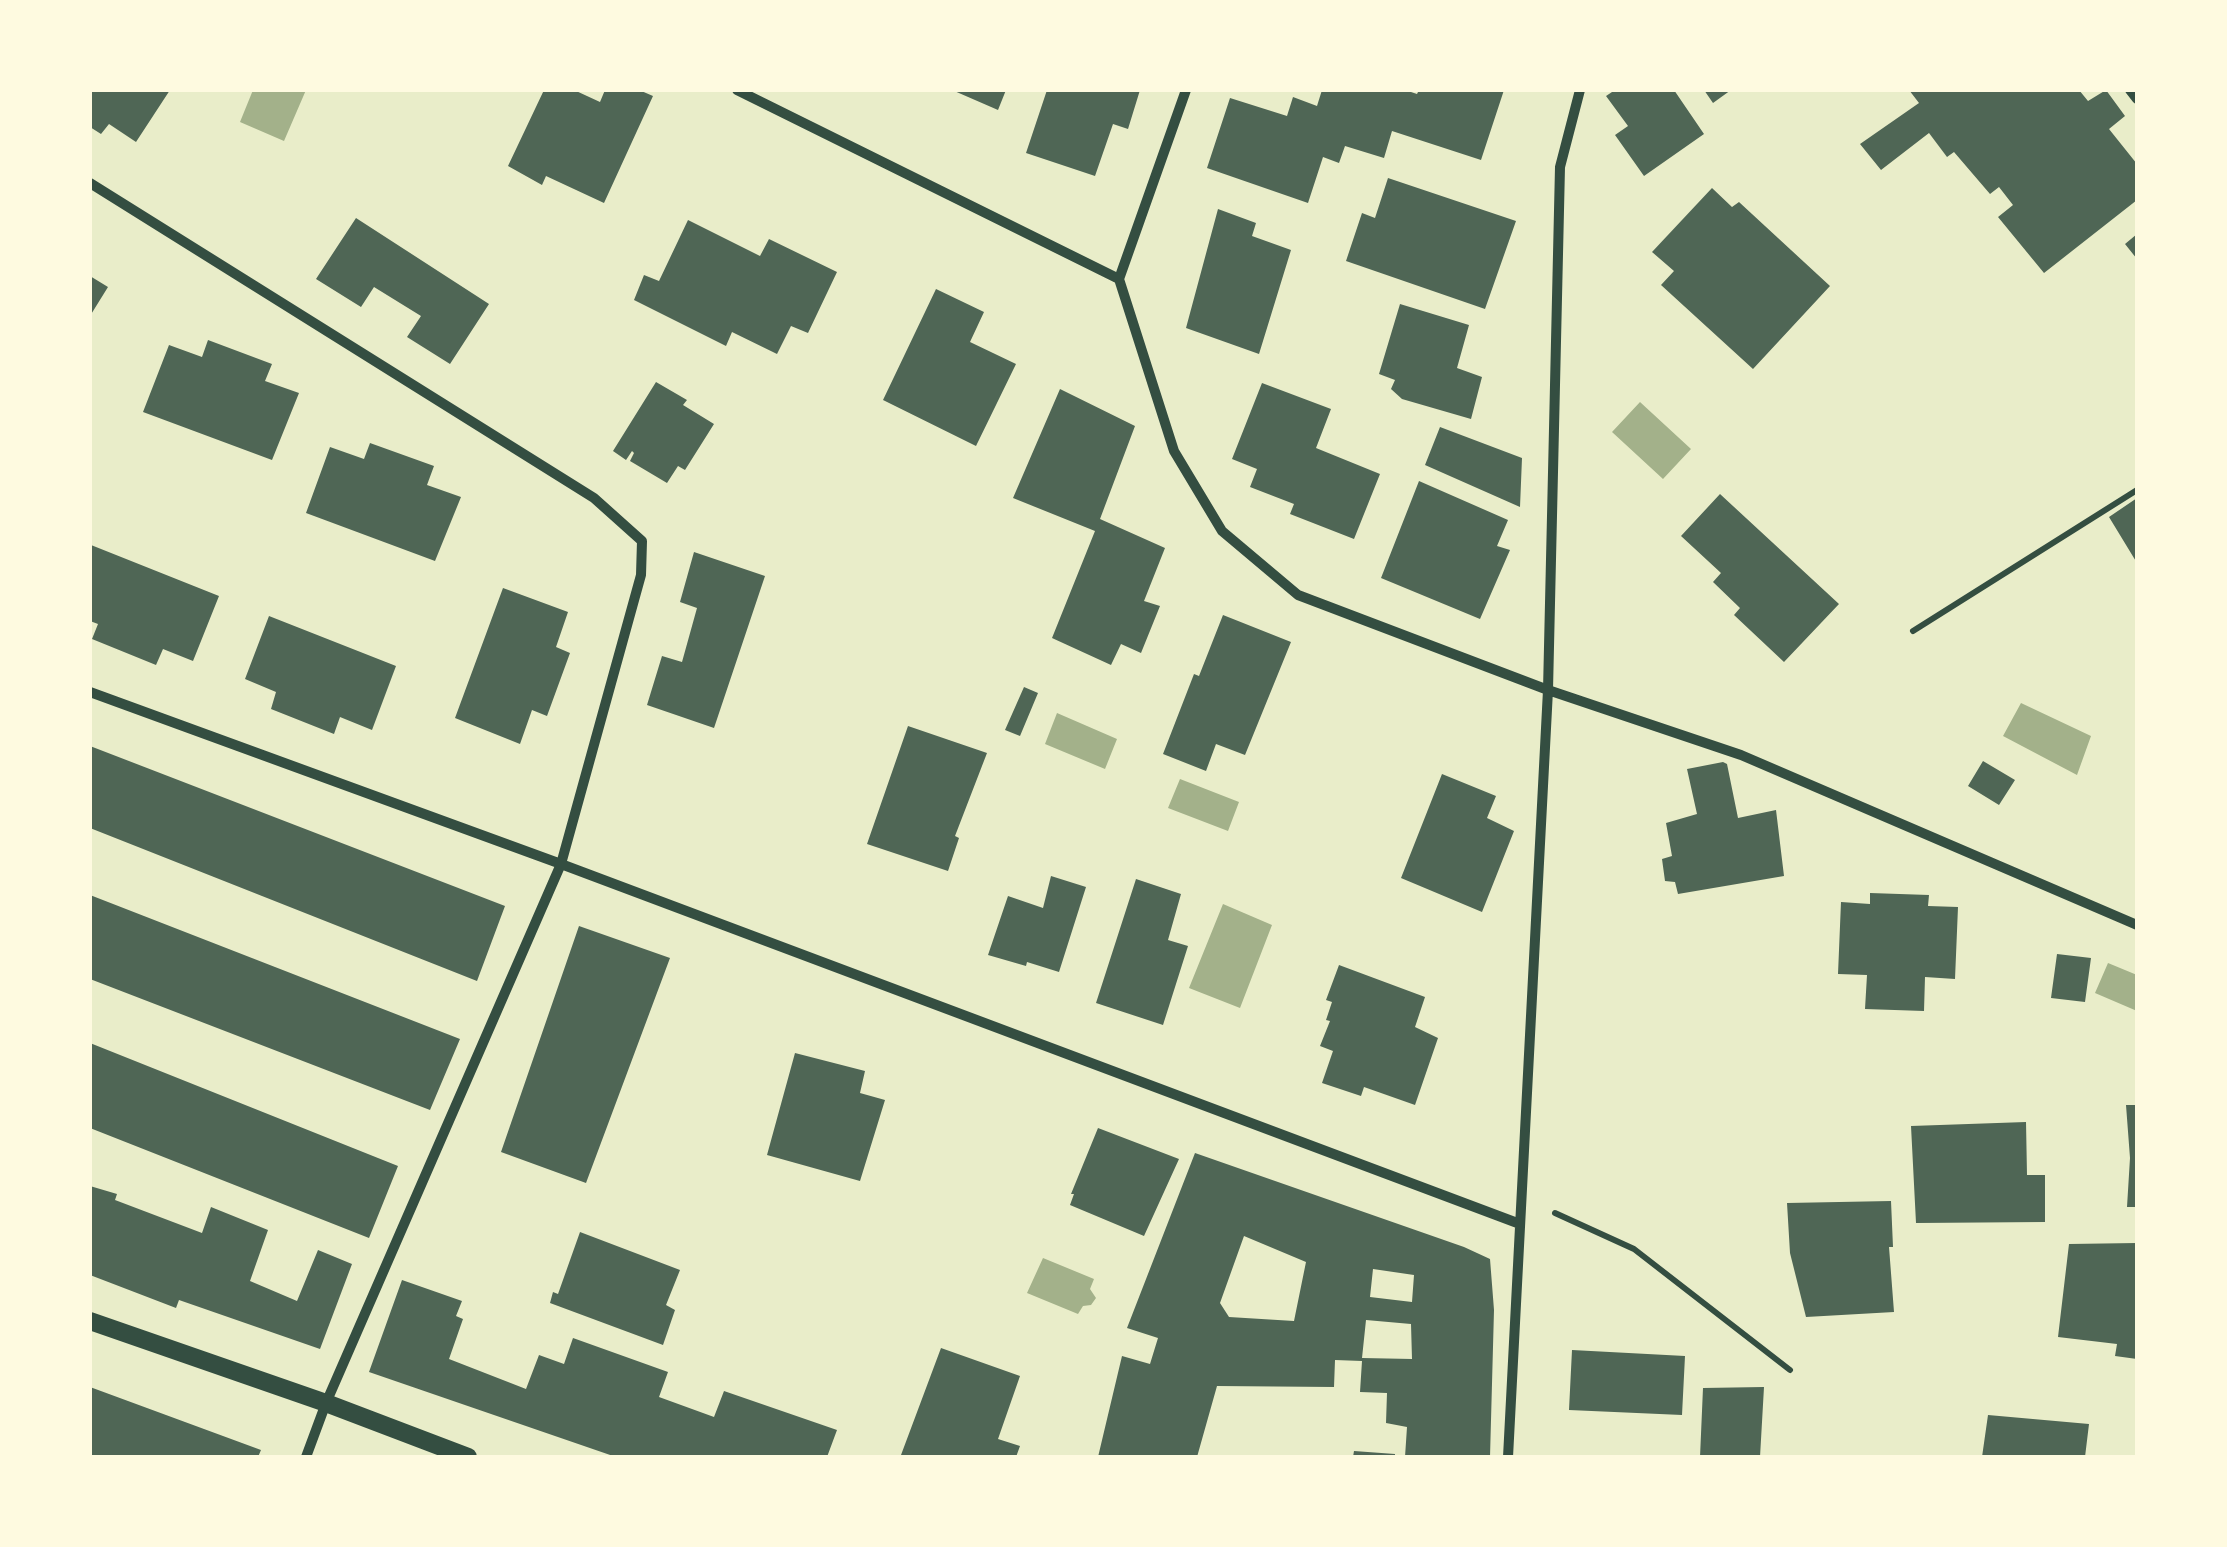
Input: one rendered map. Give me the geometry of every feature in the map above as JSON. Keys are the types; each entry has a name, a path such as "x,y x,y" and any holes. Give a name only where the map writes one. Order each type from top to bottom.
{"street":[{"path":"737,90 1119,279"},
{"path":"1186,90 1119,279 1174,451 1222,531 1298,595 1548,690 1742,755 2137,925"},
{"path":"1508,1457 1548,690 1560,167 1580,90"},
{"path":"2130,90 2137,99"},
{"path":"90,183 594,498 642,541 641,575 561,864 306,1457"},
{"path":"90,692 561,864 1520,1224"},
{"path":"90,1321 468,1457"}],"path":[{"path":"1913,631 2137,490"},
{"path":"1521,1198 1634,1248 1790,1370"}],"shaded area":[{"path":"253,90 306,90 284,141 240,122"},
{"path":"1640,402 1691,449 1663,479 1612,432"},
{"path":"2021,703 2091,736 2077,775 2003,736"},
{"path":"1057,713 1117,739 1105,769 1045,744"},
{"path":"1180,779 1239,802 1228,831 1168,808"},
{"path":"1223,904 1272,925 1240,1008 1189,988"},
{"path":"2108,963 2137,975 2137,1011 2095,993"},
{"path":"1043,1258 1094,1279 1090,1289 1096,1298 1091,1305 1083,1306 1078,1314 1027,1293"}],"building":[{"path":"90,90 170,90 136,142 109,124 101,134 90,127"},
{"path":"544,90 574,90 600,102 605,90 639,90 653,96 604,203 546,176 542,185 508,166"},
{"path":"952,90 1006,90 998,110"},
{"path":"1047,90 1140,90 1128,129 1113,124 1095,176 1026,153"},
{"path":"1322,90 1405,90 1417,94 1419,90 1504,90 1481,160 1392,131 1384,158 1345,146 1339,163 1323,157 1308,203 1207,168 1230,98 1287,116 1293,97 1317,106"},
{"path":"1615,90 1674,90 1704,134 1644,176 1615,135 1628,126 1606,96"},
{"path":"1704,90 1731,90 1713,103"},
{"path":"1909,90 2079,90 2088,101 2106,90 2125,116 2109,129 2137,164 2137,200 2044,273 1998,217 2013,205 1999,187 1990,194 1954,152 1947,157 1929,133 1881,170 1860,144 1919,103"},
{"path":"1388,178 1516,221 1485,309 1346,261 1362,213 1375,218"},
{"path":"1712,188 1732,207 1739,202 1830,286 1753,369 1661,285 1674,271 1652,252"},
{"path":"1218,209 1256,223 1252,236 1291,250 1259,354 1186,328"},
{"path":"356,218 489,304 450,364 407,337 421,316 374,287 361,307 316,279"},
{"path":"688,220 760,256 769,239 837,272 808,333 791,326 777,354 732,332 726,346 634,300 644,275 659,281"},
{"path":"2137,234 2137,259 2125,244"},
{"path":"90,276 108,287 90,316"},
{"path":"936,289 984,312 970,342 1016,364 976,446 883,400"},
{"path":"1400,304 1469,325 1457,368 1482,377 1471,419 1402,399 1391,389 1395,380 1379,374"},
{"path":"208,340 272,364 265,381 299,393 272,460 143,412 169,345 202,357"},
{"path":"656,382 687,400 683,405 714,424 685,470 678,466 667,483 630,461 632,451 626,460 613,451"},
{"path":"1262,383 1331,409 1316,448 1380,474 1354,539 1290,514 1294,504 1250,487 1257,469 1232,459"},
{"path":"1060,389 1135,426 1100,519 1165,548 1144,601 1160,606 1141,653 1121,644 1111,665 1052,638 1095,531 1013,498"},
{"path":"1440,427 1522,458 1520,507 1425,465"},
{"path":"370,443 434,466 427,485 461,497 435,561 306,513 330,447 364,459"},
{"path":"1419,481 1508,520 1497,546 1510,550 1480,619 1381,578"},
{"path":"1720,494 1839,604 1784,662 1734,615 1740,608 1713,582 1721,573 1681,536"},
{"path":"2137,498 2137,563 2109,517"},
{"path":"91,545 219,596 193,661 163,649 156,665 92,639 98,624 90,621"},
{"path":"694,552 765,576 714,728 647,705 662,656 682,662 697,608 680,602"},
{"path":"503,588 568,612 556,647 570,653 547,716 532,710 520,744 455,718"},
{"path":"1223,615 1291,642 1245,755 1216,744 1206,771 1163,754 1194,674 1199,676"},
{"path":"269,616 396,666 372,730 340,717 334,734 271,709 276,692 245,679"},
{"path":"1024,687 1038,693 1020,736 1005,730"},
{"path":"908,726 987,753 955,836 959,838 948,871 867,844"},
{"path":"90,746 505,906 477,981 90,828"},
{"path":"1983,761 2015,780 1999,805 1968,786"},
{"path":"1727,764 1738,818 1776,810 1784,876 1678,894 1675,882 1665,881 1662,859 1672,856 1666,823 1697,814 1687,769"},
{"path":"1442,774 1496,796 1487,818 1514,831 1482,912 1401,878"},
{"path":"1051,876 1086,887 1059,972 988,955 1008,896 1043,908"},
{"path":"1136,879 1181,894 1168,940 1188,946 1163,1025 1096,1003"},
{"path":"1870,893 1929,895 1928,906 1958,907 1955,979 1925,977 1924,1011 1865,1009 1867,975 1838,974 1841,902 1870,904"},
{"path":"90,895 460,1039 430,1110 90,979"},
{"path":"579,926 670,958 586,1183 501,1152"},
{"path":"2057,954 2091,958 2085,1002 2051,998"},
{"path":"1339,965 1425,997 1415,1027 1438,1038 1415,1105 1364,1087 1361,1096 1322,1083 1333,1051 1320,1046 1330,1021 1326,1020 1332,1002 1326,1000"},
{"path":"90,1043 398,1166 369,1238 90,1128"},
{"path":"795,1053 865,1071 860,1093 885,1100 860,1181 767,1155"},
{"path":"2126,1105 2137,1105 2137,1207 2127,1207 2130,1158"},
{"path":"2026,1122 2027,1175 2045,1175 2045,1222 1916,1223 1911,1126"},
{"path":"1098,1128 1179,1159 1144,1236 1070,1205"},
{"path":"1195,1153 1464,1247 1490,1259 1494,1310 1490,1457 1405,1457 1407,1427 1386,1423 1387,1393 1360,1392 1362,1361 1335,1360 1334,1387 1217,1386 1197,1457 1098,1457 1122,1356 1150,1364 1158,1338 1127,1328","holes":["1244,1236 1306,1262 1294,1321 1229,1317 1220,1303","1373,1269 1414,1275 1412,1302 1370,1297","1366,1320 1411,1324 1412,1359 1362,1358"]},
{"path":"90,1186 117,1194 115,1200 202,1233 211,1207 268,1230 250,1281 297,1301 318,1250 352,1264 320,1349 179,1300 176,1308 90,1275"},
{"path":"1891,1201 1893,1247 1889,1247 1894,1312 1806,1317 1790,1253 1787,1203"},
{"path":"580,1232 680,1270 666,1305 675,1310 663,1345 550,1303 553,1292 558,1294"},
{"path":"2137,1243 2137,1359 2115,1356 2117,1344 2058,1337 2069,1244"},
{"path":"402,1280 462,1301 456,1316 463,1319 449,1359 526,1389 539,1355 564,1364 573,1338 668,1372 659,1397 714,1417 724,1391 837,1430 827,1457 616,1457 369,1372"},
{"path":"941,1348 1020,1376 998,1439 1020,1446 1016,1457 901,1455"},
{"path":"1572,1350 1685,1356 1682,1415 1569,1410"},
{"path":"90,1387 261,1450 258,1457 90,1457"},
{"path":"1764,1387 1760,1457 1700,1457 1703,1388"},
{"path":"1988,1415 2089,1424 2085,1457 1982,1457"},
{"path":"1354,1451 1395,1454 1395,1457 1353,1457"}]}
